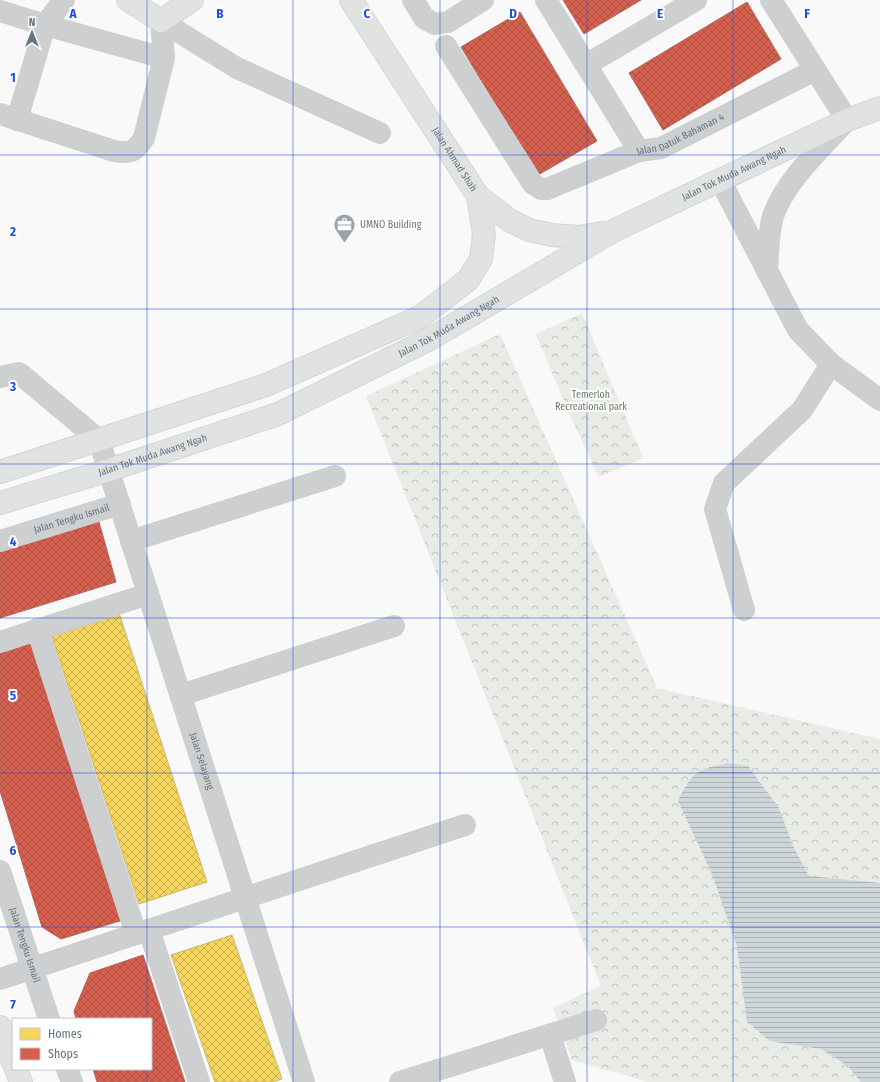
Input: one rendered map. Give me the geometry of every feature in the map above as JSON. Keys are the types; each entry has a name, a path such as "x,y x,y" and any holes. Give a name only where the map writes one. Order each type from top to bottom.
{"main road":[{"path":"140,2 161,21 192,0"},
{"name":"Jalan Ahmad Shah","path":"351,0 478,196 508,220 529,230 552,236 579,237 613,230"},
{"name":"Jalan Tok Muda Awang Ngah","path":"0,503 109,470 278,414 430,339 613,230 847,120 880,108"},
{"path":"0,472 266,385 420,317 468,280 481,259 484,234 478,196"},
{"path":"0,1027 12,1059"},
{"path":"16,1070 21,1082"}],"street":[{"path":"64,0 45,25 9,117 114,151 127,153 138,148 144,138 164,58 161,21"},
{"path":"413,0 424,18 435,24 448,22 483,0"},
{"name":"Jalan Datuk Bahaman 4","path":"546,0 639,151 661,148 815,70"},
{"path":"586,65 696,0"},
{"path":"767,271 768,245 774,216 794,176 847,120 771,0"},
{"path":"0,11 164,58"},
{"path":"161,21 237,68 380,133"},
{"path":"446,46 537,187 547,188 639,151"},
{"path":"720,180 798,330 831,364 880,400"},
{"path":"744,610 715,509 724,483 802,410 831,364"},
{"path":"0,377 19,373 99,440"},
{"name":"Jalan Selayang","path":"99,440 304,1082"},
{"path":"131,540 335,476"},
{"name":"Jalan Tengku Ismail","path":"0,541 120,504"},
{"path":"0,642 148,594"},
{"path":"181,695 394,626"},
{"path":"37,630 143,932 199,1082"},
{"path":"0,979 465,825"},
{"name":"Jalan Tengku Ismail","path":"0,871 49,1018"},
{"path":"400,1082 596,1020"},
{"path":"550,1035 565,1082"},
{"path":"67,1070 72,1082"}],"green space":[{"name":"Temerloh Recreational park","path":"582,313 643,458 599,477 568,411 536,334"},
{"path":"500,334 657,688 880,739 880,1082 648,1082 572,1060 553,1008 601,986 366,396"}],"shaded area":[{"path":"730,763 748,766 779,808 793,846 809,876 880,883 880,1082 861,1082 848,1066 821,1049 770,1041 747,1022 737,946 712,874 678,801 683,791 697,773 710,767"}],"building: Homes":[{"path":"119,613 207,882 139,904 51,634"},
{"path":"232,935 282,1079 273,1082 215,1082 171,955"}],"building: Shops":[{"path":"563,0 641,0 584,34"},
{"path":"747,2 781,59 663,130 629,73"},
{"path":"520,12 597,141 538,175 461,47"},
{"path":"99,522 116,582 0,618 0,552"},
{"path":"35,636 123,920 61,939 42,927 0,791 0,647"},
{"path":"143,955 185,1082 97,1082 93,1070 152,1070 152,1018 76,1018 74,1011 90,973"}],"place":[{"name":"UMNO Building","path":"344,244"}]}
